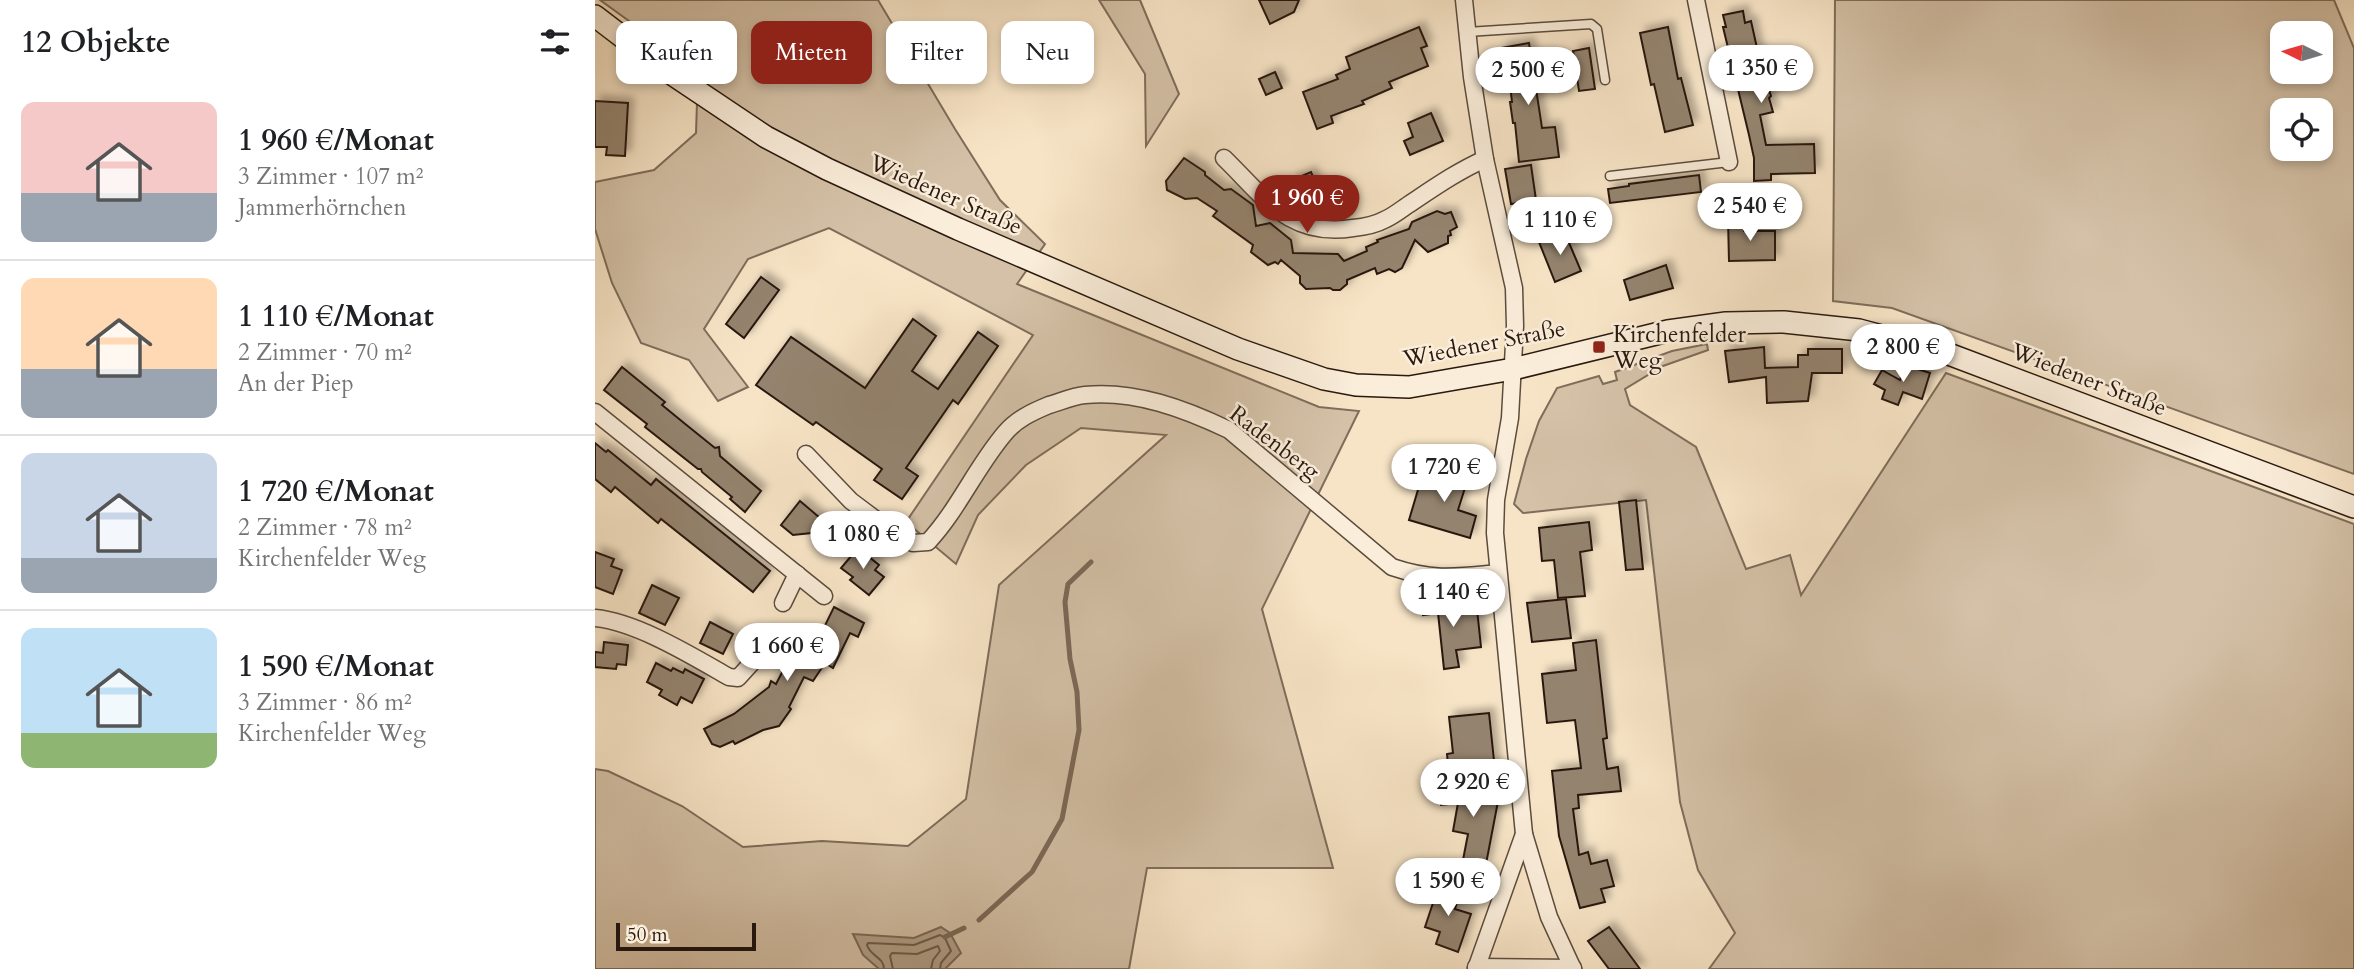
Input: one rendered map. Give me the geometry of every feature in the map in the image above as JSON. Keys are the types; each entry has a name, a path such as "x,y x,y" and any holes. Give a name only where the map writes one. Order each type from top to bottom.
{"main road":[{"name":"Wiedener Straße","path":"595,16 663,68 766,137 900,204 1238,349 1324,379 1356,386 1409,387 1513,369 1668,331 1725,323 1784,322 1859,330 1946,354 2354,507"}],"street":[{"path":"1464,0 1485,159 1514,288 1510,418 1496,500 1495,533 1524,834 1545,919 1573,969"},
{"path":"1696,0 1729,162"},
{"path":"1224,158 1277,210 1291,220 1310,228 1327,230 1354,228 1384,221 1464,168 1485,159"},
{"name":"Radenberg","path":"806,454 851,502 887,528 912,543 928,542 942,527 1006,432 1028,413 1084,395 1141,399 1171,405 1229,430 1392,567 1414,575 1443,579 1498,573"},
{"path":"595,412 824,596"},
{"path":"783,603 797,574"},
{"path":"595,618 642,632 678,648 729,677 738,678 757,657"},
{"path":"1476,968 1498,918 1524,834"},
{"path":"1476,968 1521,963 1573,969"}],"lane":[{"path":"1467,32 1591,24 1597,29 1605,80"},
{"path":"1610,176 1729,162"}],"shaded area":[{"path":"600,0 878,0 891,21 886,21 886,84 928,84 1000,200 1045,244 1017,284 1319,407 1359,411 1262,609 1333,868 1147,868 1129,969 595,969 595,769 608,771 682,806 743,847 822,841 908,846 966,799 999,585 1166,435 1081,428 1026,465 978,515 956,564 906,522 1033,335 829,228 748,259 704,329 748,387 718,401 689,360 641,343 612,283 595,229 595,182 654,170 696,133 698,84 737,84 737,21 629,21"},
{"path":"1099,0 1140,0 1179,94 1146,146 1145,74"},
{"path":"1835,0 2334,0 2354,48 2354,474 1892,308 1833,301"},
{"path":"1707,344 1708,350 1663,366 1625,389 1630,405 1696,447 1746,569 1790,555 1801,595 1946,373 2354,524 2354,969 1709,969 1735,933 1698,870 1680,802 1646,500 1523,513 1514,504 1539,421 1557,388 1599,376 1603,384 1617,380 1615,372 1672,351"}],"water":[{"path":"941,927 950,933 961,953 945,969 879,969 863,955 853,934 914,938"}],"building":[{"path":"1259,0 1299,0 1294,12 1270,24"},
{"path":"1743,11 1745,23 1751,21 1771,96 1769,98 1773,112 1760,115 1766,145 1814,144 1815,173 1771,174 1771,180 1754,181 1754,158 1723,27 1726,27 1723,15"},
{"path":"1419,27 1427,46 1421,48 1428,66 1389,82 1392,88 1362,101 1364,104 1331,116 1333,123 1317,129 1303,92 1338,79 1336,75 1350,69 1346,57"},
{"path":"1668,27 1678,79 1681,78 1693,125 1665,132 1640,33"},
{"path":"1529,43 1542,128 1555,127 1559,157 1519,162 1510,85 1501,48"},
{"path":"1589,48 1595,89 1579,91 1573,51"},
{"path":"1275,72 1282,88 1266,95 1259,79"},
{"path":"595,101 628,103 625,156 606,155 607,147 595,147"},
{"path":"1431,113 1443,141 1410,155 1404,141 1413,137 1408,123"},
{"path":"1184,158 1205,172 1205,175 1224,190 1231,189 1253,205 1256,226 1270,223 1291,240 1293,253 1338,254 1344,261 1367,251 1366,247 1378,242 1377,240 1409,229 1412,222 1437,211 1445,214 1451,212 1457,227 1450,231 1448,243 1428,252 1415,240 1402,268 1395,272 1389,269 1377,274 1375,268 1347,280 1347,284 1340,290 1306,289 1300,283 1300,276 1281,260 1278,264 1275,262 1268,265 1251,252 1253,245 1213,216 1217,211 1197,198 1185,199 1167,190 1166,181"},
{"path":"1531,165 1536,200 1511,204 1505,169"},
{"path":"1311,172 1323,201 1305,207 1292,180"},
{"path":"1699,175 1701,192 1610,203 1608,189"},
{"path":"1728,219 1744,219 1744,231 1775,231 1775,260 1729,261"},
{"path":"1564,231 1581,271 1555,282 1539,242"},
{"path":"1666,265 1673,288 1630,300 1624,280"},
{"path":"761,277 779,290 744,338 726,324"},
{"path":"913,319 936,336 912,371 938,389 978,332 998,346 958,404 953,400 906,468 918,476 902,499 874,480 882,469 816,422 813,425 756,385 791,337 865,388"},
{"path":"1764,347 1765,368 1798,367 1798,355 1808,355 1808,349 1842,349 1842,373 1812,373 1808,401 1767,403 1766,377 1729,382 1725,351"},
{"path":"1905,365 1930,373 1922,399 1903,392 1898,405 1882,399 1885,390 1874,384 1882,370 1900,380"},
{"path":"622,367 665,402 662,405 715,448 719,447 720,456 761,491 745,512 701,469 645,427 647,424 604,390"},
{"path":"595,443 606,452 608,450 651,485 656,479 770,571 753,592 661,519 658,523 615,487 611,492 595,479"},
{"path":"1439,465 1469,475 1458,510 1476,516 1470,538 1409,520 1420,483 1432,487"},
{"path":"1636,500 1643,569 1626,570 1619,502"},
{"path":"800,501 820,518 821,532 793,535 781,525"},
{"path":"1589,522 1592,550 1580,552 1585,596 1558,598 1554,560 1542,561 1539,528"},
{"path":"858,548 879,565 875,570 884,577 869,595 850,580 853,577 841,568"},
{"path":"595,552 614,559 611,566 622,570 613,594 595,587"},
{"path":"652,585 679,598 665,625 639,613"},
{"path":"1438,591 1440,612 1477,609 1481,647 1456,650 1459,667 1444,669 1438,613 1423,615 1421,593"},
{"path":"1566,599 1571,638 1532,642 1527,603"},
{"path":"834,607 864,623 858,637 850,633 833,668 825,663 813,681 804,677 789,707 791,709 779,726 763,730 735,744 733,741 720,747 712,744 704,729 734,714 769,687 771,681 776,684 798,642 813,650"},
{"path":"710,622 733,634 723,654 700,643"},
{"path":"1596,640 1607,738 1603,739 1607,769 1618,767 1621,791 1578,795 1579,808 1573,809 1579,855 1588,852 1591,864 1607,860 1614,886 1601,889 1605,902 1580,908 1559,836 1552,771 1581,768 1575,720 1547,723 1542,674 1576,670 1573,643"},
{"path":"604,642 628,645 626,665 617,664 616,669 595,667 595,652 603,653"},
{"path":"656,663 671,671 673,668 683,673 685,669 704,679 692,703 681,697 677,705 659,695 662,690 647,682"},
{"path":"1489,713 1495,770 1449,774 1447,754 1453,753 1449,717"},
{"path":"1449,786 1499,796 1486,864 1463,860 1468,834 1453,831 1458,803 1441,805 1439,787"},
{"path":"1440,882 1461,889 1455,909 1471,914 1458,952 1436,944 1440,932 1425,927"},
{"path":"1609,927 1640,969 1609,969 1588,941"}],"waterway":[{"path":"979,920 1032,872 1062,819 1079,730 1077,692 1070,659 1065,602 1068,584 1091,562"},
{"path":"945,937 964,928"}],"place":[{"name":"Kirchenfelder Weg","path":"1599,347"}]}
